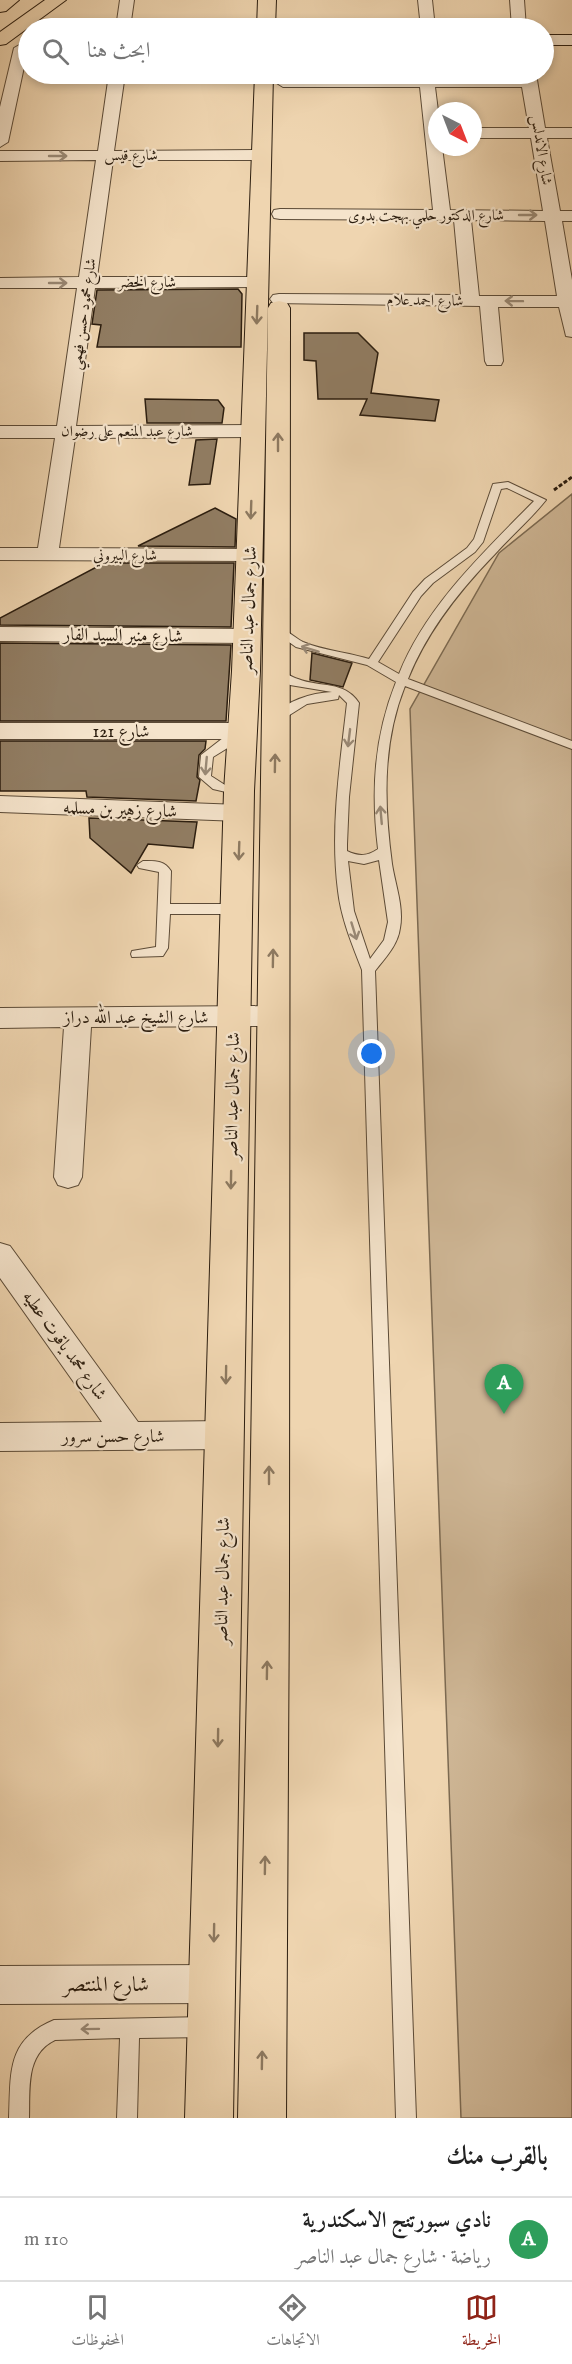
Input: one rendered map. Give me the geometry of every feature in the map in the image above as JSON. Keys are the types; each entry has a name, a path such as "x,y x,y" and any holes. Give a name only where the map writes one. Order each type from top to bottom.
{"main road":[{"path":"0,7 10,0"},
{"path":"31,18 57,0"},
{"path":"266,18 267,0"},
{"path":"0,40 18,27"},
{"name":"شارع جمال عبد الناصر","path":"262,2118 253,1016 237,909 264,84"},
{"path":"283,84 283,103"},
{"name":"شارع جمال عبد الناصر","path":"209,2118 225,1435 276,718 280,202"},
{"path":"246,671 276,672"}],"street":[{"path":"124,18 127,0"},
{"path":"425,0 427,18"},
{"path":"517,0 518,18"},
{"path":"554,40 572,40"},
{"path":"0,49 18,48"},
{"path":"0,142 18,74"},
{"name":"شارع محمود حسن فهمي","path":"48,554 116,84"},
{"path":"427,84 430,102"},
{"name":"شارع الاندلس","path":"531,84 569,302 572,332"},
{"path":"482,133 572,133"},
{"name":"شارع قيس","path":"0,156 261,155"},
{"path":"437,156 442,215"},
{"name":"شارع الدكتور حلمي بهجت بدوى","path":"280,202 442,215 572,216"},
{"path":"462,215 479,301 494,361"},
{"name":"شارع الخضر","path":"0,283 257,282"},
{"name":"شارع احمد علام","path":"279,299 569,302"},
{"name":"شارع عبد المنعم على رضوان","path":"0,432 253,431"},
{"name":"شارع البيروني","path":"0,554 249,555"},
{"name":"شارع منير السيد الفار","path":"0,634 247,636"},
{"name":"شارع 121","path":"0,731 241,734"},
{"name":"شارع زهير بن مسلمه","path":"0,804 240,802"},
{"name":"شارع الشيخ عبد الله دراز","path":"0,1018 253,1016"},
{"path":"68,1177 78,1017"},
{"name":"شارع محمد ياقوت عطيه","path":"0,1254 130,1436"},
{"name":"شارع حسن سرور","path":"0,1437 225,1435"},
{"name":"شارع المنتصر","path":"0,1985 212,1984"}],"lane":[{"path":"368,970 380,956 394,927 379,793 383,739 400,680 434,618 485,556 541,500 508,485 497,486 479,540 471,550 443,568 423,587 372,663"},
{"path":"277,630 289,641 305,649 348,656 372,663 400,680 572,745"},
{"path":"276,672 297,683 341,691 351,698 353,703 342,795 342,854 345,891 353,930 368,970 406,2118"},
{"path":"276,718 284,710 322,696 351,698"},
{"path":"342,854 352,859 365,860 377,857 384,850"},
{"path":"137,954 154,954 161,951 164,868 156,865 143,865"},
{"path":"163,909 237,909"},
{"path":"19,2118 25,2053 32,2042 42,2034 54,2030 211,2026"},
{"path":"127,2118 130,2028"}],"path":[{"path":"541,500 572,477"}],"shaded area":[{"path":"572,494 572,2118 461,2118 410,709 499,553"}],"building":[{"path":"238,289 242,294 241,347 97,347 101,325 92,324 97,290"},
{"path":"304,333 358,333 378,353 371,393 439,400 435,421 360,415 367,399 318,399 316,361 304,360"},
{"path":"145,399 218,400 224,408 222,423 147,423"},
{"path":"217,439 210,484 189,485 196,440"},
{"path":"215,508 236,519 235,547 138,546"},
{"path":"104,563 234,563 231,627 0,625 0,618"},
{"path":"0,643 231,645 226,721 0,721"},
{"path":"312,653 352,663 343,687 310,680"},
{"path":"0,741 206,741 205,749 199,755 197,777 200,780 196,801 87,797 86,791 0,791"},
{"path":"89,818 197,822 193,848 148,844 131,873 90,838"}],"place":[{"name":"نادي سبورتنج الاسكندرية","path":"504,1414"}]}
